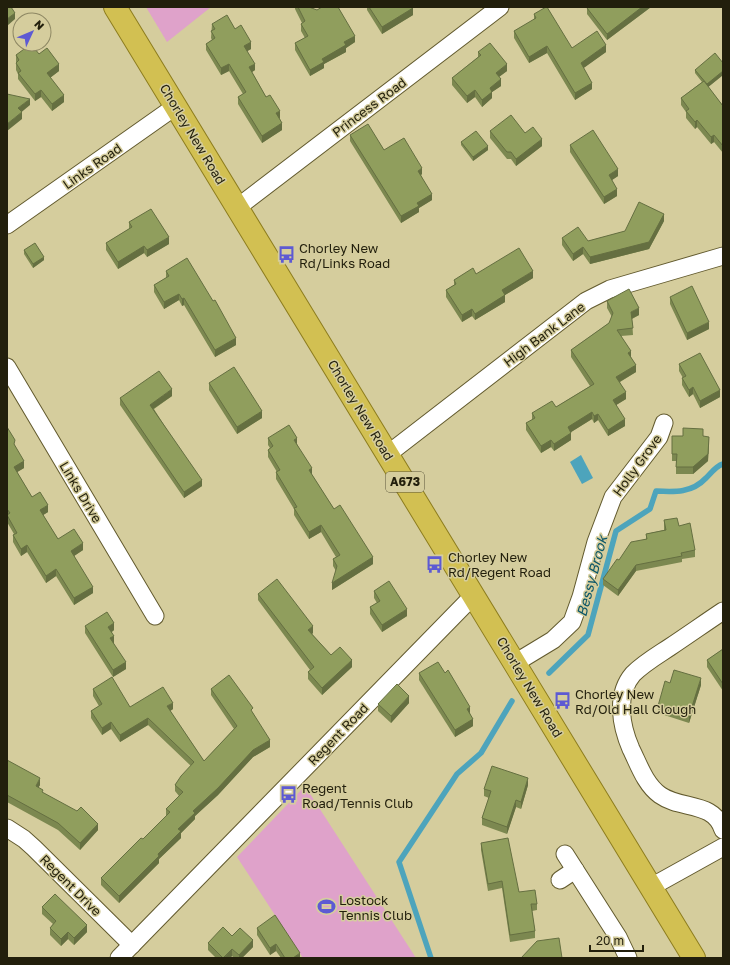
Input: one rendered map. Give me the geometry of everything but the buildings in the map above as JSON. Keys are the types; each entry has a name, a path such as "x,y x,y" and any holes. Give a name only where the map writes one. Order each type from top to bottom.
{"highway":[{"name":"Chorley New Road","path":"115,7 694,958"}],"street":[{"name":"Princess Road","path":"238,207 500,7"},
{"name":"Links Road","path":"7,225 176,106"},
{"name":"High Bank Lane","path":"388,454 586,301 610,289 723,256"},
{"name":"Links Drive","path":"7,367 156,616"},
{"name":"Holly Grove","path":"515,663 553,640 572,622 581,597 596,542 613,497 659,437 664,419"},
{"name":"Regent Road","path":"119,958 474,595"},
{"path":"723,611 646,663 633,675 625,686 622,705 622,718 627,740 643,775 650,786 660,795 671,801 710,812 716,817 723,830"},
{"name":"Regent Drive","path":"7,828 24,839 34,848 132,945"},
{"path":"651,887 723,847"},
{"path":"565,854 618,938 628,958"},
{"path":"560,880 575,870"}],"shaded area":[{"path":"146,7 211,7 167,42"},
{"name":"Lostock Tennis Club","path":"305,786 416,958 303,958 237,857"}],"water":[{"path":"581,455 593,478 582,484 570,462"}],"waterway":[{"name":"Bessy Brook","path":"549,673 588,635 616,531 650,509 656,491 670,492 689,489 701,483 716,468 723,464"},
{"name":"Bessy Brook","path":"431,958 399,862 457,774 481,753 512,701"}],"place":[{"name":"Chorley New Rd/Links Road","path":"286,255"},
{"name":"Chorley New Rd/Regent Road","path":"435,564"},
{"name":"Chorley New Rd/Old Hall Clough","path":"562,701"},
{"name":"Regent Road/Tennis Club","path":"289,795"},
{"name":"Lostock Tennis Club","path":"326,907"}]}
